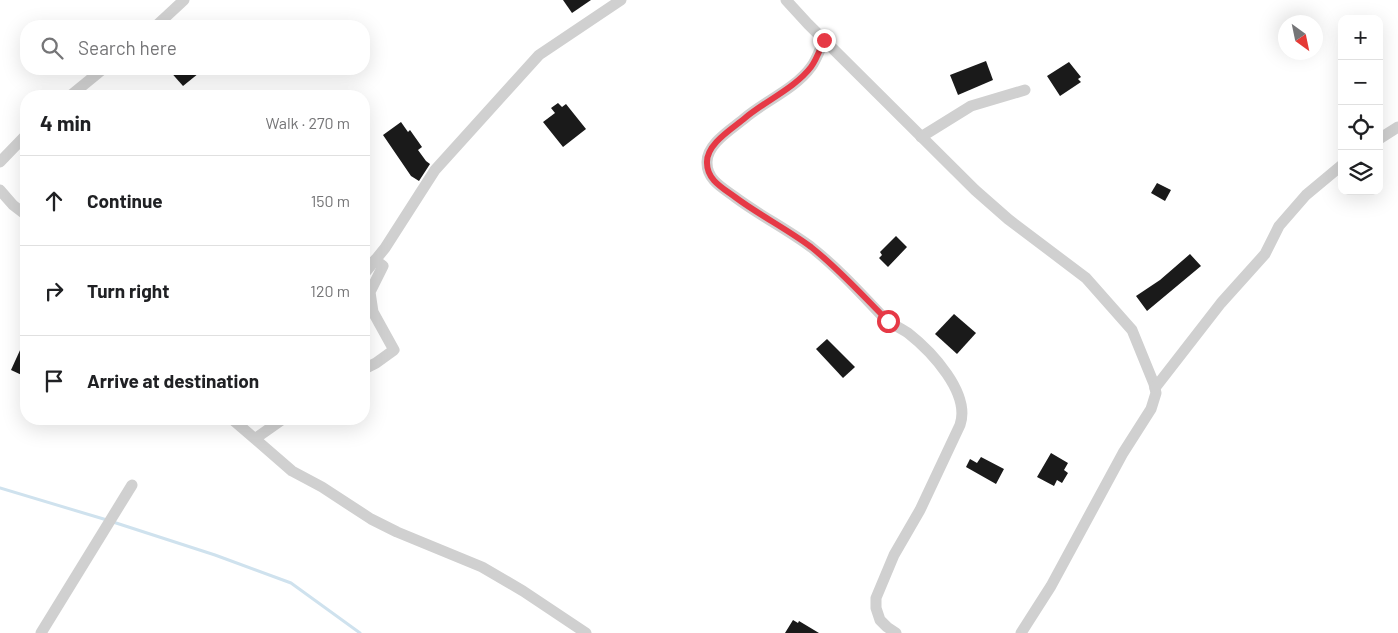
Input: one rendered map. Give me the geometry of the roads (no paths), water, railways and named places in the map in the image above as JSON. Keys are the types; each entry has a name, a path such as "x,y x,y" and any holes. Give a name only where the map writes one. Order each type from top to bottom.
{"street":[{"path":"162,20 184,0"},
{"path":"370,266 402,223 435,170 539,55 621,0"},
{"path":"786,0 921,137 1008,219 1086,278 1132,330 1155,388 1156,393 1151,409 1123,453 1050,586 1021,633"},
{"path":"824,40 810,68 799,79 716,142 709,151 706,162 711,178 719,185 744,204 811,247 888,321 915,339 936,360 959,395 963,413 960,425 920,510 894,555 876,598 876,608 880,620 896,633"},
{"path":"77,90 96,75"},
{"path":"921,137 971,106 1025,90"},
{"path":"1383,136 1398,127"},
{"path":"0,162 20,141"},
{"path":"1155,388 1221,303 1265,254 1278,226 1306,195 1338,168"},
{"path":"0,190 20,210"},
{"path":"370,365 394,350 374,312 370,292 383,266 375,260"},
{"path":"242,425 275,458 292,471 322,487 371,519 406,536 482,567 586,633"},
{"path":"256,438 274,425"},
{"path":"41,633 132,485"}],"waterway":[{"path":"0,488 107,520"},
{"path":"113,522 215,555 291,583 360,633"}]}
